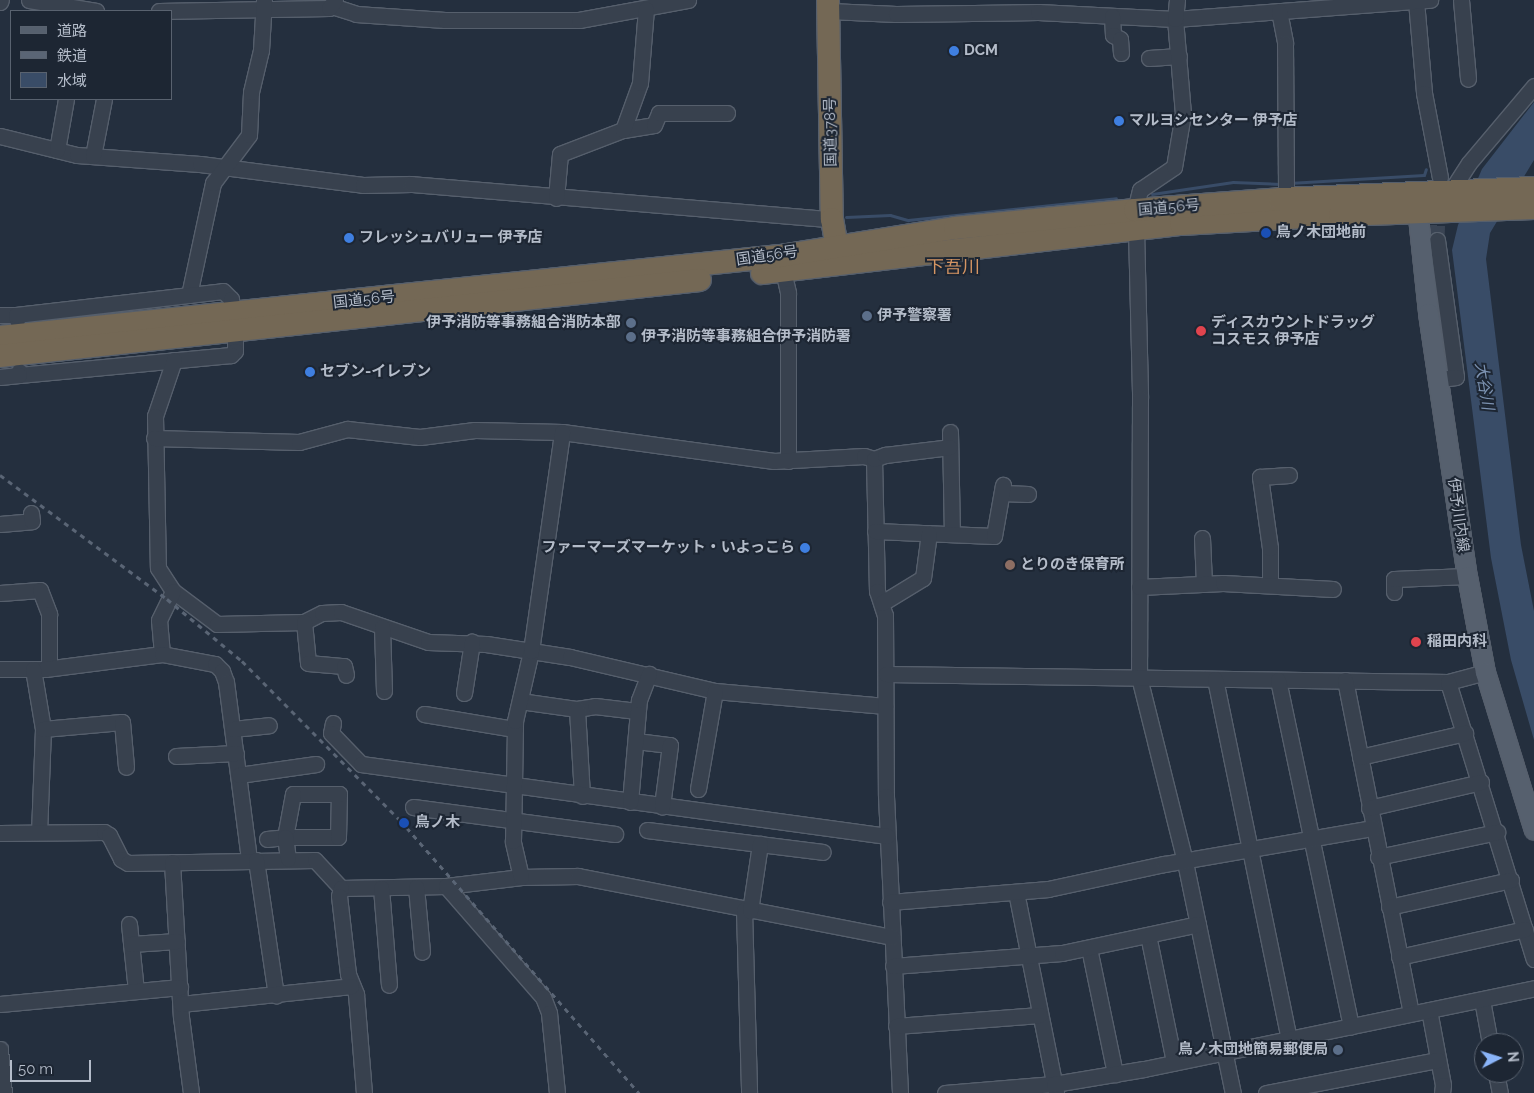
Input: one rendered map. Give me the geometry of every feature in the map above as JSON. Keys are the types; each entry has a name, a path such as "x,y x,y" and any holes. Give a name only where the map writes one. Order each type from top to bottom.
{"highway":[{"name":"国道378号","path":"829,5 832,219 838,254"},
{"name":"国道56号","path":"1136,220 1286,199 1440,198 1532,195"},
{"name":"国道56号","path":"0,356 234,322 781,263 838,254 955,228 1136,220 1340,215 1440,198 1509,208 1532,195"},
{"name":"国道56号","path":"0,337 234,322"}],"main road":[{"name":"伊予川内線","path":"1440,198 1428,313 1440,379 1467,576 1485,672 1534,830"}],"street":[{"path":"29,0 84,10"},
{"path":"172,10 334,3 356,14 445,20 579,20 688,0"},
{"path":"1177,0 1176,19 1183,114 1174,167 1140,190 1136,220 1140,398 1139,677 1184,862 1233,1093"},
{"path":"1461,0 1468,78"},
{"path":"829,5 1176,19 1321,4 1416,1 1424,93 1440,198"},
{"path":"189,295 213,183 248,135 251,92 261,50 264,5"},
{"path":"1270,8 1285,43 1286,199"},
{"path":"623,130 640,83 646,9"},
{"path":"1112,16 1113,34 1120,39 1121,52"},
{"path":"1149,58 1179,56"},
{"path":"1440,198 1534,86"},
{"path":"57,150 66,100"},
{"path":"93,156 104,100"},
{"path":"556,198 560,154 623,130 654,125 659,113 727,113"},
{"path":"0,136 57,150 93,156 224,168 363,185 411,184 556,198 832,219"},
{"path":"1436,240 1456,377 1440,379"},
{"path":"781,263 788,293 788,461"},
{"path":"0,315 16,317 223,291 232,300 235,354 19,373 0,377"},
{"path":"174,360 159,399 154,438 158,568 173,591 206,619 226,626 304,622 322,613 341,612 428,642 472,642 531,651 649,674 715,691 885,706"},
{"path":"154,438 299,442 348,429 420,437 475,430 562,432 788,461 864,456 874,460"},
{"path":"521,877 513,841 515,729 531,651 562,432"},
{"path":"874,460 885,454 950,440 952,534"},
{"path":"874,460 877,591 882,603 886,674 885,706 890,902 900,1093"},
{"path":"1270,585 1270,548 1260,477 1289,476"},
{"path":"875,531 994,536 1002,489 1028,494"},
{"path":"0,524 32,521 31,513"},
{"path":"882,603 923,578 929,533"},
{"path":"1202,538 1204,584"},
{"path":"1394,592 1394,579 1467,576"},
{"path":"1139,587 1204,584 1270,585 1333,589"},
{"path":"0,593 40,590 49,614 49,668"},
{"path":"162,654 159,620 173,591"},
{"path":"304,622 308,663 344,666 346,675"},
{"path":"382,627 384,691"},
{"path":"464,693 472,642"},
{"path":"0,669 49,668 162,654 206,661 222,671 276,996"},
{"path":"33,669 44,729 39,832"},
{"path":"886,674 1448,682 1485,672"},
{"path":"630,802 637,711 649,674"},
{"path":"1215,679 1289,1038"},
{"path":"1278,680 1310,839 1351,1026"},
{"path":"1345,680 1378,857 1411,1013"},
{"path":"1448,682 1497,832 1534,959"},
{"path":"698,789 715,691"},
{"path":"520,701 577,709 595,706 637,711"},
{"path":"577,709 582,796"},
{"path":"424,714 515,729"},
{"path":"44,729 122,722 126,768"},
{"path":"333,723 331,733 361,764 515,787 888,836"},
{"path":"232,729 269,725"},
{"path":"1360,757 1465,733"},
{"path":"636,741 670,745 662,806"},
{"path":"176,756 236,753"},
{"path":"239,776 316,764"},
{"path":"1369,808 1481,782"},
{"path":"413,807 615,834"},
{"path":"890,902 1016,892 1373,828"},
{"path":"647,830 823,852"},
{"path":"0,833 104,832 109,835 121,859 128,863 314,860 341,888 446,886 521,877 578,876 892,937"},
{"path":"1378,857 1497,832"},
{"path":"267,839 285,836 288,859"},
{"path":"749,1093 747,910 760,844"},
{"path":"172,862 181,1004 191,1093"},
{"path":"1389,906 1511,880"},
{"path":"446,886 543,997 549,1013 557,1093"},
{"path":"416,887 422,952"},
{"path":"341,888 339,896 351,986 356,994 364,1093"},
{"path":"380,888 389,985"},
{"path":"1016,892 1055,1089"},
{"path":"129,924 136,991"},
{"path":"893,966 1089,948 1198,924"},
{"path":"1399,958 1525,929"},
{"path":"1148,935 1174,1062"},
{"path":"131,944 177,941"},
{"path":"1089,948 1115,1074"},
{"path":"181,1004 276,996 351,986"},
{"path":"0,1004 180,987"},
{"path":"946,1093 1055,1089 1115,1074 1534,988"},
{"path":"1482,1000 1488,1033"},
{"path":"1429,1010 1445,1092"},
{"path":"896,1026 1040,1015"},
{"path":"0,1049 4,1093"},
{"path":"1266,1093 1345,1086 1438,1060"}],"water":[{"name":"大谷川","path":"1534,102 1534,160 1490,233 1486,259 1521,545 1534,611 1534,740 1511,660 1491,558 1452,250 1458,225 1482,169"}],"waterway":[{"path":"1289,183 1424,175 1426,169"},
{"path":"1152,194 1233,182 1280,184"},
{"path":"846,217 890,215 908,220 1116,198"}],"tunnel":[{"path":"1437,240 1438,204"}],"railway":[{"path":"0,475 167,599 242,661 400,820 639,1093"}],"place":[{"name":"DCM","path":"954,51"},
{"name":"マルヨシセンター 伊予店","path":"1119,121"},
{"name":"鳥ノ木団地前","path":"1266,233"},
{"name":"フレッシュバリュー 伊予店","path":"349,238"},
{"name":"伊予警察署","path":"867,316"},
{"name":"伊予消防等事務組合消防本部","path":"631,323"},
{"name":"ディスカウントドラッグ コスモス 伊予店","path":"1201,331"},
{"name":"伊予消防等事務組合伊予消防署","path":"631,337"},
{"name":"セブン-イレブン","path":"310,372"},
{"name":"ファーマーズマーケット・いよっこら","path":"805,548"},
{"name":"とりのき保育所","path":"1010,565"},
{"name":"稲田内科","path":"1416,642"},
{"name":"鳥ノ木","path":"404,823"},
{"name":"鳥ノ木団地簡易郵便局","path":"1338,1050"}],"district":[{"name":"下吾川","path":"953,267"}]}
